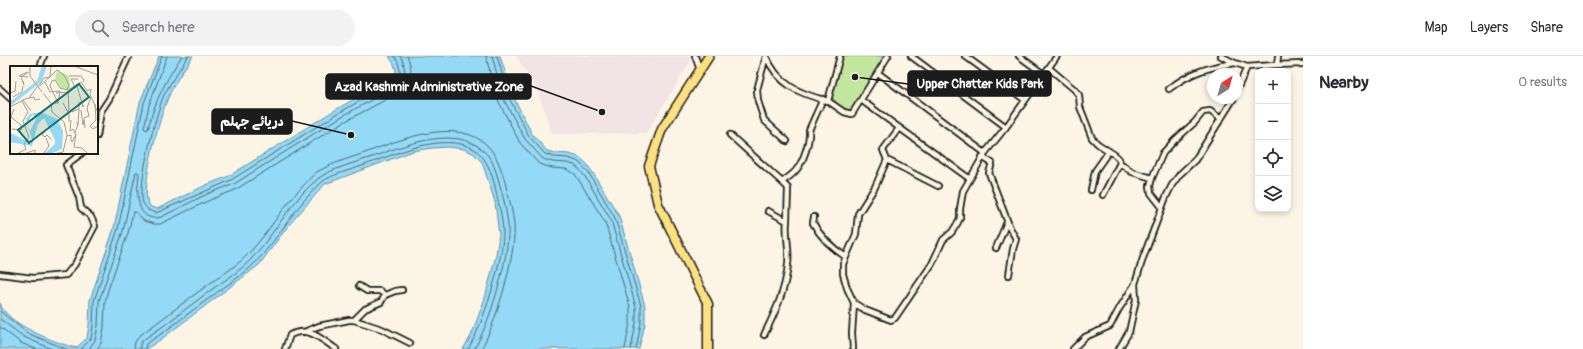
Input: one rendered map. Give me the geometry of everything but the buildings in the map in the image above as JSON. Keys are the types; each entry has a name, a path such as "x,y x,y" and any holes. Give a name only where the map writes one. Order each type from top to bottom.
{"highway":[{"path":"708,56 662,129 648,166 658,204 708,304 708,349"}],"street":[{"path":"40,66 44,56"},
{"path":"98,131 102,111 129,56"},
{"path":"695,56 700,70"},
{"path":"788,141 764,120 758,101 757,90 766,56 783,80 796,91 826,100 844,112 852,114 888,56"},
{"path":"782,182 796,171 800,163 810,136 809,130 826,100 840,56"},
{"path":"911,56 1006,127"},
{"path":"965,56 1024,100"},
{"path":"1019,56 1045,75"},
{"path":"854,303 865,310 891,320 896,318 932,264 943,240 952,232 957,224 960,218 963,191 984,155 1006,127 1024,100 1045,75 1057,56"},
{"path":"1221,56 1235,64 1247,67 1303,64"},
{"path":"1277,65 1278,56"},
{"path":"1169,89 1192,74 1218,66 1235,64"},
{"path":"1243,76 1247,67"},
{"path":"1049,68 1079,95 1080,107 1092,138 1119,159 1120,163 1132,172 1152,178"},
{"path":"878,73 984,155 992,163 989,173 1007,222 1016,239 1009,275"},
{"path":"0,89 10,98"},
{"path":"861,100 970,179"},
{"path":"1073,349 1085,337 1110,326 1135,284 1162,207 1172,185 1180,174 1194,160 1230,104"},
{"path":"1162,207 1152,193 1150,186 1163,153 1195,122 1203,112 1210,111 1221,119"},
{"path":"853,349 852,333 854,303 847,288 843,274 843,264 856,234 858,214 875,187 887,160 884,150 899,128"},
{"path":"730,135 788,188 788,221 786,232 788,263 786,277 779,303 764,335"},
{"path":"1091,190 1095,171 1109,151"},
{"path":"0,274 33,278 66,275 75,264 95,226 91,217 81,208 79,197 66,165 81,154"},
{"path":"887,160 938,186"},
{"path":"1103,195 1120,163"},
{"path":"768,211 788,221"},
{"path":"814,217 813,223 819,234 833,248 846,257"},
{"path":"996,248 1007,222"},
{"path":"1119,349 1129,332 1136,300 1135,284"},
{"path":"359,286 367,292 380,291 385,295"},
{"path":"354,320 365,309 381,302 385,295 402,290"},
{"path":"285,349 290,335 304,332 319,326 349,320 354,320 382,329 410,343"},
{"path":"304,332 316,334 336,349"}],"shaded area":[{"path":"516,56 694,56 646,133 552,134 538,92"}],"green space":[{"path":"843,56 885,56 851,110 840,106 832,97"}],"water":[{"path":"159,56 193,56 170,92 160,120 153,148 146,189 148,203 151,207 157,209 204,186 229,176 335,110 391,80 395,76 396,71 389,56 500,56 513,96 532,134 547,151 579,157 586,163 619,216 645,306 645,324 639,349 463,349 471,336 485,298 496,255 499,235 495,202 482,162 473,153 464,149 448,147 413,151 325,184 288,226 259,265 146,349 0,349 0,303 4,311 21,325 33,332 57,342 76,348 87,338 90,300 114,228 140,102"}],"place":[{"name":"Upper Chatter Kids Park","path":"855,77"},
{"name":"Azad Kashmir Administrative Zone","path":"602,112"},
{"name":"دریائے جہلم","path":"351,135"}]}
